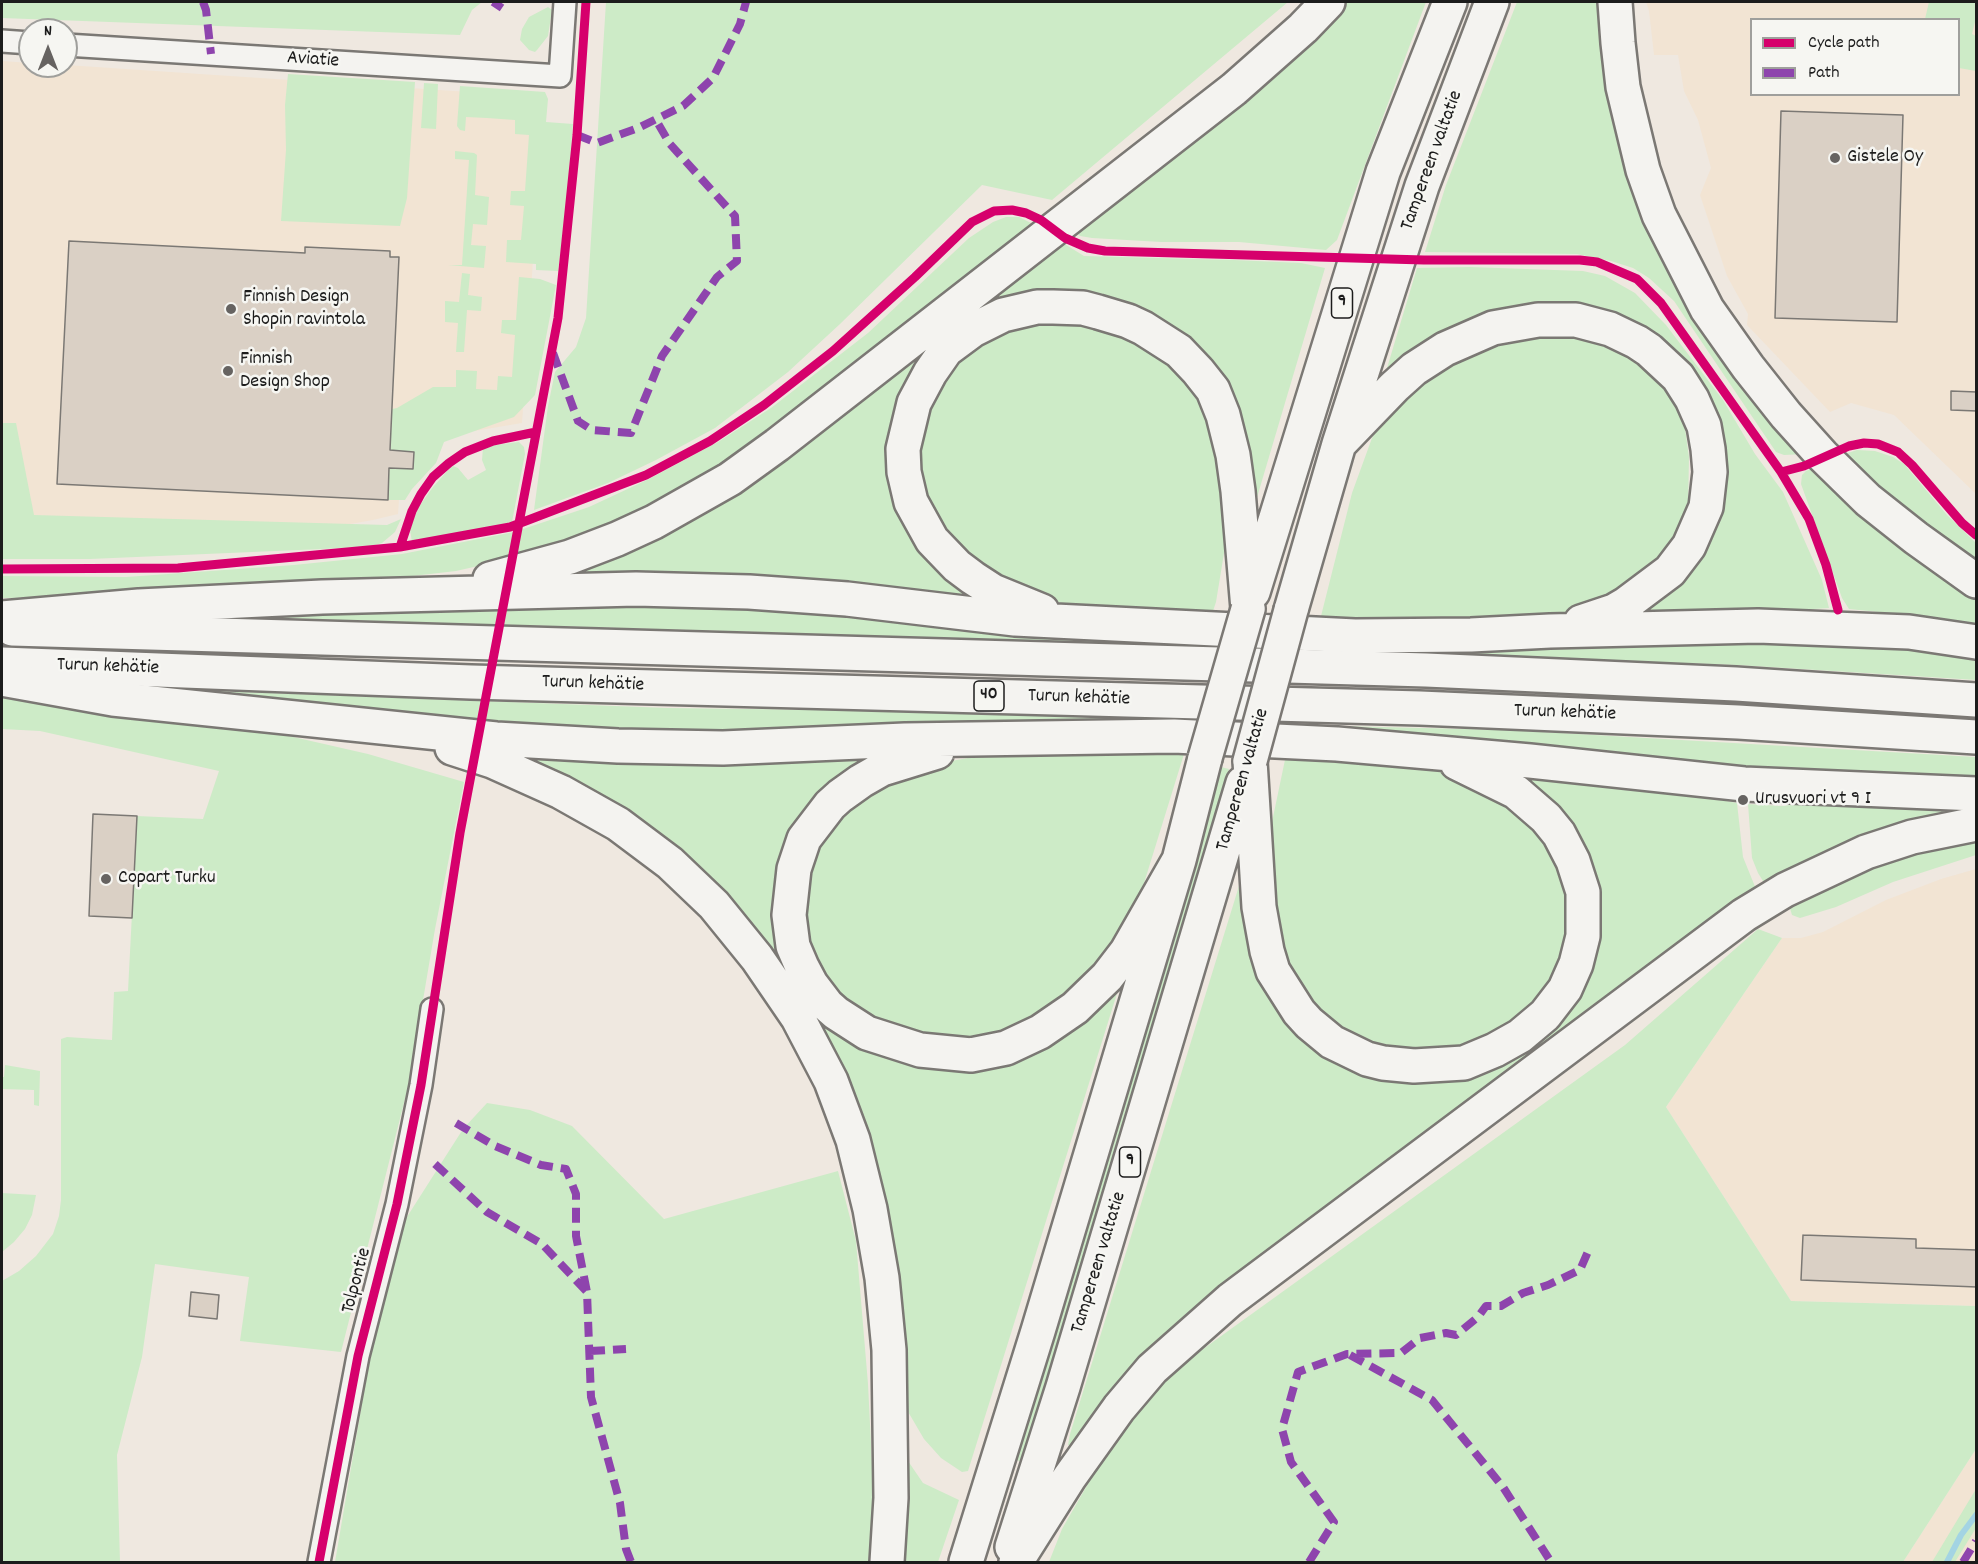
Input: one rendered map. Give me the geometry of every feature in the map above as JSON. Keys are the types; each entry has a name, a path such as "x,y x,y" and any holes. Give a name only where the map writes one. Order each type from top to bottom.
{"highway":[{"path":"437,593 570,557 617,539 654,522 730,479 1225,97 1303,28 1328,2"},
{"name":"Tampereen valtatie","path":"966,1563 1179,860 1205,758 1248,609 1383,172 1450,2"},
{"name":"Tampereen valtatie","path":"1007,1563 1063,1387 1250,761 1339,444 1422,186 1492,2"},
{"path":"1616,2 1617,43 1623,87 1642,170 1659,216 1707,309 1748,367 1786,415 1822,455 1868,500 1916,538 1977,581"},
{"path":"1069,621 993,591 957,566 932,540 920,522 911,502 904,472 903,449 910,416 921,388 937,361 946,350 972,330 1003,315 1037,307 1083,308 1128,321 1179,351 1206,380 1223,415 1233,455 1248,609"},
{"path":"1339,444 1414,369 1457,343 1493,328 1538,320 1576,320 1623,335 1637,342 1660,360 1685,387 1698,412 1706,435 1710,479 1703,518 1689,546 1676,565 1640,596 1614,611 1550,631"},
{"path":"2,618 139,606 437,593 636,589 749,592 847,599 1015,619 1355,636 1471,635 1758,626 1909,632 1977,642"},
{"name":"Turun kehätie","path":"2,628 1414,670 1736,684 1977,699"},
{"name":"Turun kehätie","path":"2,664 483,682 1420,708 1738,722 1977,737"},
{"path":"2,679 113,699 496,739 668,748 723,748 989,738 1174,736 1337,744 1530,761 1744,784 1977,794"},
{"path":"396,730 492,761 561,792 618,824 670,863 714,905 757,958 798,1018 831,1081 853,1140 870,1209 882,1278 889,1350 891,1498 887,1563"},
{"path":"989,738 913,758 871,774 830,805 804,839 790,890 789,915 793,946 802,968 819,996 836,1013 855,1026 867,1033 920,1050 971,1054 1006,1048 1041,1032 1075,1008 1107,977 1127,951 1179,860"},
{"path":"1250,761 1256,880 1262,928 1273,971 1288,996 1309,1023 1332,1042 1353,1054 1383,1063 1434,1066 1464,1063 1479,1058 1520,1036 1545,1015 1565,989 1576,964 1585,921 1583,892 1573,861 1546,818 1516,792 1469,768 1433,754"},
{"path":"1016,1563 1069,1478 1119,1408 1152,1369 1230,1300 1744,915 1785,890 1866,852 1912,837 1977,824"}],"street":[{"name":"Aviatie","path":"78,46 560,76 565,2"},
{"path":"2,41 18,42"},
{"name":"Tolpontie","path":"319,1563 358,1356 397,1204 421,1085 432,1010"}],"shaded area":[{"path":"1646,2 1976,2 1976,494 1894,415 1851,403 1830,412 1747,325 1748,314 1727,276 1700,195 1711,168 1698,120 1684,91 1678,55 1654,55"},
{"path":"2,61 18,62 18,78 78,78 78,66 544,97 522,423 403,443 398,514 373,520 322,529 2,532"},
{"path":"1976,869 1976,1306 1791,1301 1666,1107 1782,938 1801,938 1823,932 1886,900 1941,879"},
{"path":"1976,1449 1976,1562 1903,1562"}],"green space":[{"path":"2,2 482,2 472,10 460,35 78,21 78,18 2,18"},
{"path":"606,2 1288,2 1052,200 982,185 788,372 715,428 608,483 534,510 548,406 555,372 576,347 586,318"},
{"path":"1339,2 1426,2 1337,240 1326,250 1239,242 1161,242 1092,238 1080,236 1076,232"},
{"path":"1517,2 1607,2 1621,131 1806,454 1784,455 1776,452 1674,301 1649,278 1633,268 1577,254 1425,252 1446,185"},
{"path":"1929,2 1976,2 1976,18 1972,34 1976,36 1976,71 1960,68 1960,18 1925,18"},
{"path":"548,7 552,10 548,36 535,52 529,50 520,40 522,29 529,17"},
{"path":"288,74 415,82 407,198 400,226 281,221"},
{"path":"424,83 438,84 436,129 421,128"},
{"path":"460,86 545,92 548,99 546,122 573,124 566,211 558,271 536,270 536,264 506,262 507,240 521,240 524,206 510,205 511,191 525,191 529,135 515,134 515,120 466,117 465,131 460,130 457,126"},
{"path":"455,151 477,155 475,195 489,197 487,225 473,224 471,245 486,246 484,268 448,265 462,265 469,160 455,159"},
{"path":"1006,217 1019,217 1039,227 781,427 656,507 586,535 527,555 456,571 404,577 128,597 2,598 2,576 126,577 294,565 402,554 514,532 589,507 649,479 718,442 771,408 868,333 969,238 993,222"},
{"path":"1063,243 1084,256 1301,263 1325,268 1250,521 1182,337 981,312 892,456 991,601 522,581 577,564"},
{"path":"1470,267 1583,271 1605,276 1635,293 1666,325 1723,400 1755,454 1783,492 1822,580 1829,608 1614,622 1652,603 1717,434 1595,313 1384,378 1417,268"},
{"path":"462,273 470,274 468,295 482,297 481,311 467,310 464,352 456,352 458,323 445,322 445,301 459,302"},
{"path":"519,277 540,279 556,285 535,395 514,417 444,442 436,463 405,500 388,500 392,409 433,387 456,387 456,370 477,371 476,389 497,390 498,376 512,377 515,335 501,333 502,320 516,320"},
{"path":"1069,316 1165,352 1215,421 1226,541 1216,602 1211,617 1090,609 1039,598 1021,591 960,552 926,504 918,460 921,419 944,373 985,335"},
{"path":"1537,333 1596,338 1634,358 1655,375 1664,386 1685,428 1689,457 1688,511 1678,540 1634,584 1573,613 1496,623 1320,620 1352,493 1372,438 1380,424 1401,397 1462,354"},
{"path":"2,423 16,423 34,515 387,525 401,519 395,532 382,543 368,547 90,559 2,559"},
{"path":"519,442 524,447 525,454 512,522 435,540 412,542 410,530 418,508 449,469 453,466 458,468 468,480 486,470 482,460 483,448"},
{"path":"1857,450 1875,451 1893,457 1904,464 1947,515 1976,543 1976,566 1839,456"},
{"path":"1817,467 1976,594 1976,628 1898,614 1849,609 1842,598 1801,484 1802,475"},
{"path":"561,599 1736,636 1976,652 1976,680 1737,665 1189,645 1075,644 760,632 165,615"},
{"path":"112,687 668,708 905,711 1508,730 1976,757 1976,784 1802,776 1506,749 611,736"},
{"path":"2,698 232,723 368,754 464,782 435,929 409,1083 341,1352 240,1341 249,1277 155,1264 142,1357 117,1455 120,1562 2,1562 2,1281 19,1271 36,1256 53,1234 59,1216 61,1200 61,1039 67,1037 112,1040 114,992 128,991 137,816 203,819 219,771 40,731 2,729"},
{"path":"491,749 900,751 808,813 799,985 957,1064 1124,971 968,1471 962,1472 941,1458 924,1439 907,1410 897,1369 867,1169 752,937"},
{"path":"1177,752 1184,754 1136,909 1109,959 1032,1024 980,1039 917,1040 835,999 800,928 805,868 841,811 905,772 996,753"},
{"path":"1286,755 1439,768 1515,804 1562,865 1571,921 1556,978 1527,1014 1474,1047 1425,1057 1355,1043 1303,996 1278,944 1270,863 1272,822"},
{"path":"1496,766 1660,789 1737,803 1743,857 1758,894 1072,1448 1068,1445 1070,1434 1243,873 1245,926 1268,991 1277,1009 1301,1036 1319,1050 1509,1057 1597,910"},
{"path":"1221,767 1229,769 1190,916 1024,1463 1012,1458 1070,1282"},
{"path":"1823,801 1976,808 1768,889 1752,858 1748,804 1782,806"},
{"path":"1976,836 1976,855 1893,882 1836,907 1800,918 1792,915 1789,905 1885,858"},
{"path":"1758,929 1782,938 1666,1107 1791,1301 1976,1306 1976,1449 1903,1562 1049,1562 1062,1529 1101,1461 1155,1391 1192,1357 1625,1045"},
{"path":"5,1065 40,1071 39,1106 34,1105 34,1090 2,1089"},
{"path":"487,1103 530,1110 572,1126 664,1219 838,1171 856,1241 868,1384 874,1504 869,1562 335,1562 369,1362 405,1220 463,1129"},
{"path":"2,1193 36,1195 32,1215 25,1229 2,1252"},
{"path":"902,1461 908,1461 923,1483 959,1500 938,1562 894,1562"},
{"path":"1976,1489 1976,1528 1955,1562 1932,1562"}],"building":[{"path":"1781,111 1903,115 1897,322 1775,318"},
{"path":"69,241 305,253 305,247 390,251 390,257 399,257 390,450 414,452 413,469 389,468 388,500 57,484"},
{"path":"1951,391 1977,392 1977,411 1951,410"},
{"path":"93,814 137,816 132,918 89,916"},
{"path":"1803,1235 1916,1239 1916,1248 1977,1250 1977,1287 1801,1280"},
{"path":"191,1292 219,1295 217,1319 189,1316"}],"waterway":[{"path":"1947,1562 1961,1535 1976,1515"}],"marked path":[{"path":"203,2 211,54"},
{"path":"493,2 502,8"},
{"path":"577,135 597,143 638,128 683,106 713,78 740,24 746,2"},
{"path":"553,353 578,421 592,430 631,433 662,356 717,277 737,261 735,216 670,144 656,120"},
{"path":"456,1123 495,1146 541,1165 566,1169 576,1194 576,1236 587,1292"},
{"path":"435,1164 487,1212 542,1244 587,1292 591,1397 620,1503 626,1549 631,1562"},
{"path":"1309,1562 1334,1522 1291,1462 1282,1429 1298,1372 1347,1354 1401,1353 1420,1338 1446,1333 1456,1335 1478,1317 1486,1306 1501,1306 1523,1293 1548,1285 1580,1270 1590,1247"},
{"path":"590,1351 626,1349"},
{"path":"1350,1355 1432,1400 1503,1487 1551,1562"},
{"path":"1963,1562 1976,1541"}],"cycle path":[{"path":"319,1562 358,1356 397,1204 421,1085 460,833 558,318 577,135 586,2"},
{"path":"2,569 178,568 400,547 510,527 646,475 710,441 764,405 833,351 972,222 994,211 1012,210 1041,220 1065,238 1088,248 1105,251 1424,260 1580,260 1597,262 1637,279 1661,303 1781,472 1804,466 1849,446 1864,443 1878,444 1898,452 1962,523 1976,535"},
{"path":"400,547 412,511 421,494 433,477 449,463 465,452 493,441 536,432"},
{"path":"1781,472 1809,519 1826,565 1838,610"}],"place":[{"name":"Gistele Oy","path":"1835,158"},
{"name":"Finnish Design Shopin ravintola","path":"231,309"},
{"name":"Finnish Design Shop","path":"228,371"},
{"name":"Urusvuori vt 9 I","path":"1743,800"},
{"name":"Copart Turku","path":"106,879"}]}
